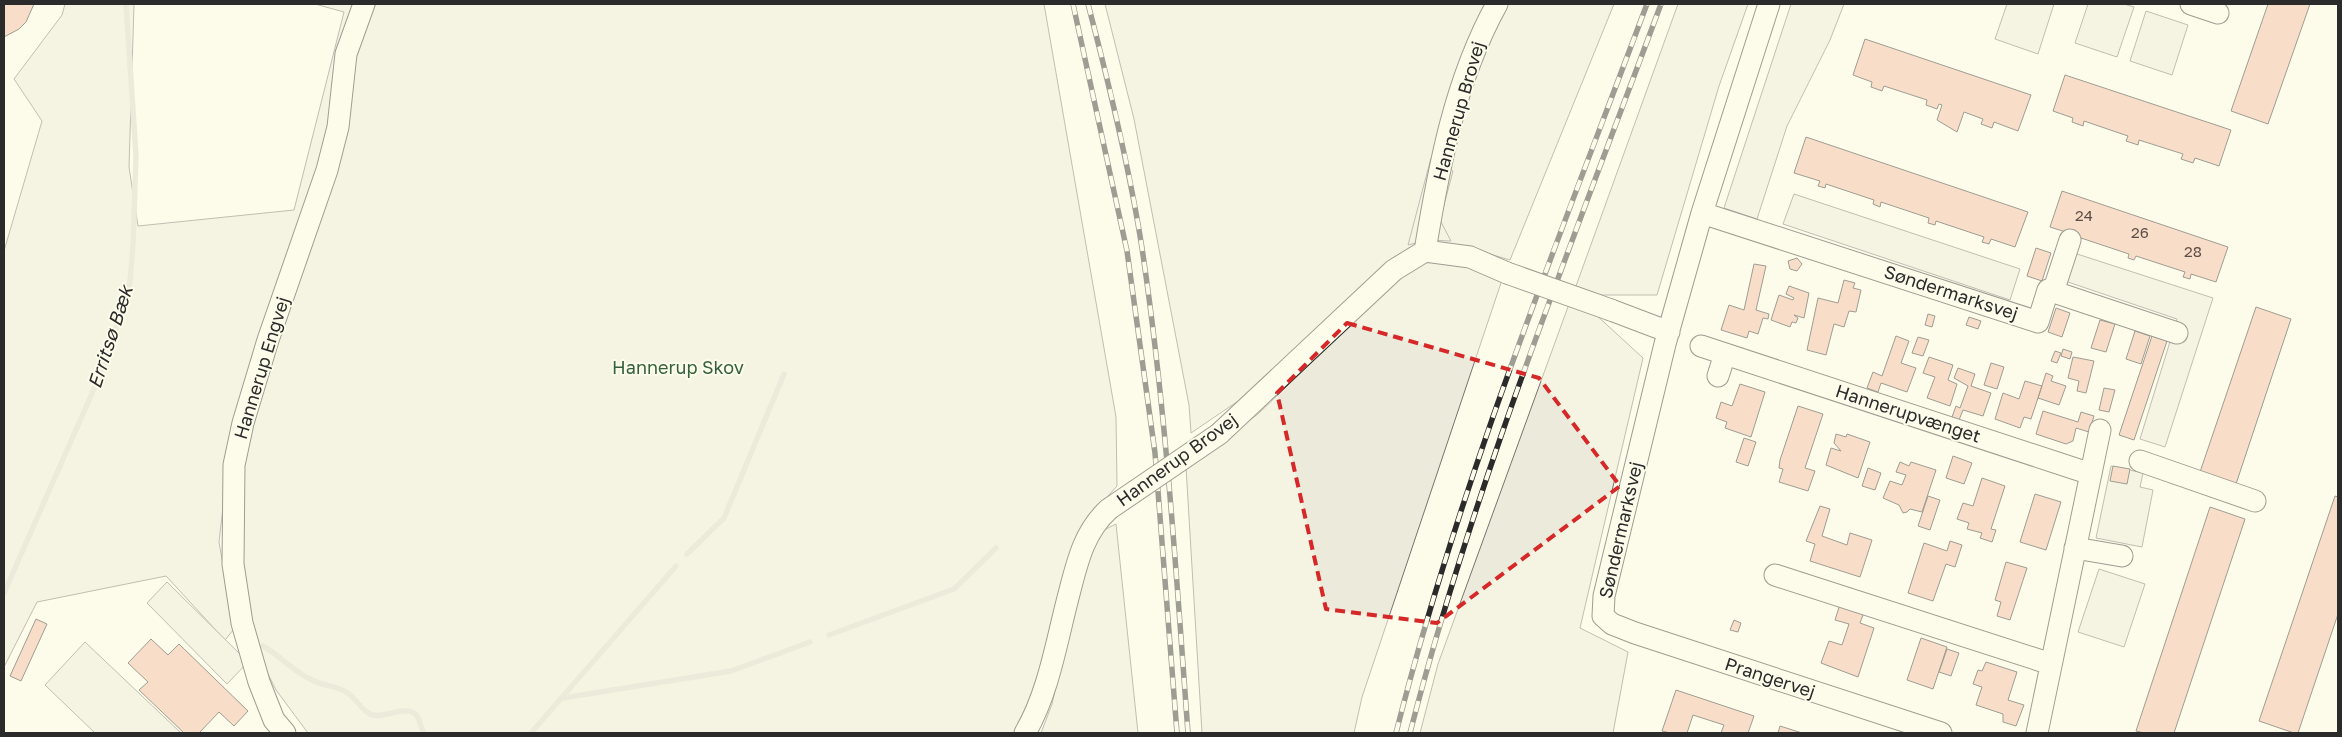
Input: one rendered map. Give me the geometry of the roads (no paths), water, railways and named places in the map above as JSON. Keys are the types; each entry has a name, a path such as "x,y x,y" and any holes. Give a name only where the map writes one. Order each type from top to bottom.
{"street":[{"name":"Hannerup Engvej","path":"285,733 274,720 259,682 242,623 233,564 234,466 243,423 268,340 327,170 338,127 346,54 364,4"},
{"name":"Hannerup Brovej","path":"1025,733 1031,722 1044,684 1084,543 1096,520 1109,509 1219,434 1394,270 1425,251 1441,159 1467,70 1482,30 1497,4"},
{"name":"Søndermarksvej","path":"1603,616 1604,596 1669,332 1702,213 1769,4"},
{"path":"2191,4 2218,13"},
{"name":"Søndermarksvej","path":"1702,213 2038,322 2048,290 2053,292"},
{"path":"2070,240 2053,292 2178,333"},
{"path":"1425,251 1470,257 1669,332"},
{"name":"Hannerupvænget","path":"1701,346 2091,474"},
{"path":"1718,376 1725,354"},
{"path":"2037,733 2100,430"},
{"path":"2140,461 2255,501"},
{"path":"2075,548 2122,556"},
{"path":"1775,576 2051,664"},
{"name":"Prangervej","path":"1603,616 1612,624 1635,633 1941,733"}],"waterway":[{"name":"Erritsø Bæk","path":"4,593 105,364 130,282 136,156 126,4"},
{"path":"687,554 724,518 784,374"},
{"path":"829,635 954,589 996,548"},
{"path":"531,733 676,566"},
{"path":"563,698 731,671 810,642"},
{"path":"263,646 305,676 348,693 370,714 375,716 401,711 413,712 417,716 424,733"}],"railway":[{"path":"1073,4 1127,251 1155,453 1177,733"},
{"path":"1088,4 1125,155 1142,248 1158,369 1170,490 1188,733"},
{"path":"1396,733 1421,640 1479,456 1511,365 1647,4"},
{"path":"1410,733 1436,640 1494,456 1559,274 1661,4"}],"park label":[{"name":"Hannerup Skov","path":"678,368"}]}
